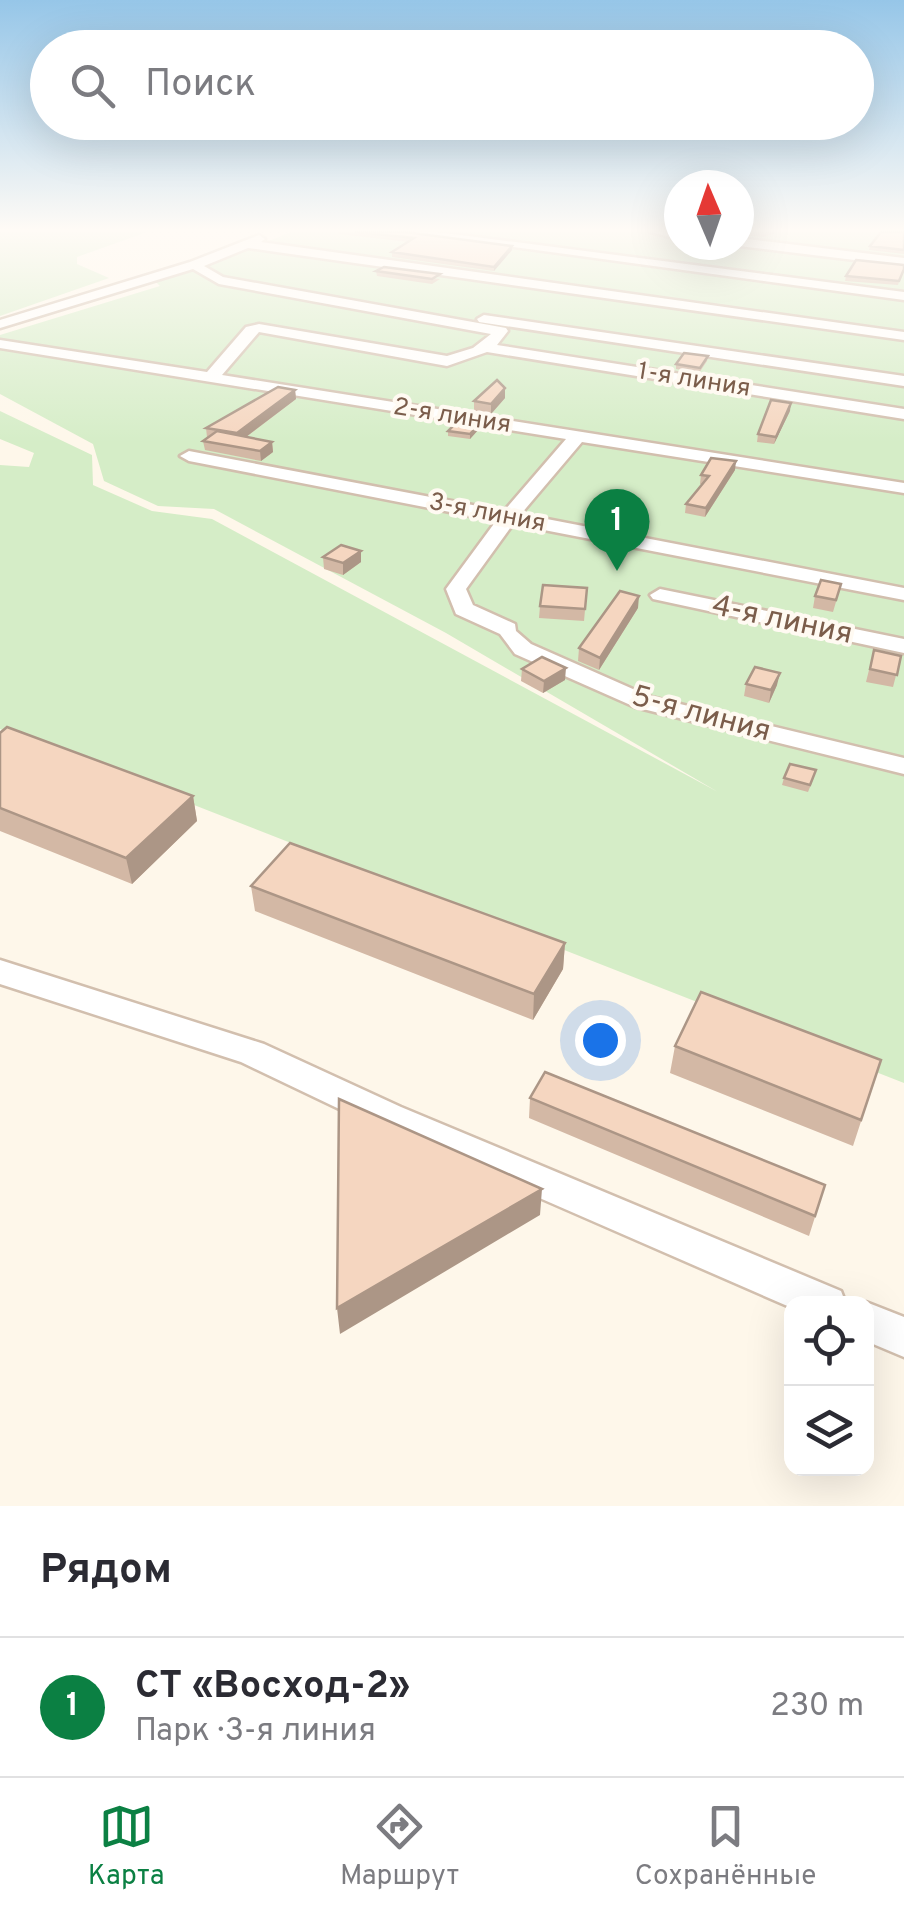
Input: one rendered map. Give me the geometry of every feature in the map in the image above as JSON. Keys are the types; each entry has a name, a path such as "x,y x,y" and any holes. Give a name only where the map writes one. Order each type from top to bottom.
{"street":[{"path":"0,324 71,302"},
{"path":"0,341 116,302"},
{"path":"211,378 251,330 259,328 448,361 461,360 484,347 501,331 342,302"},
{"path":"663,302 904,336"},
{"path":"449,314 904,381"},
{"name":"2-я линия","path":"0,341 904,488"},
{"name":"1-я линия","path":"484,347 904,414"},
{"path":"508,518 577,437"},
{"name":"3-я линия","path":"189,456 904,594"},
{"name":"5-я линия","path":"508,518 456,589 464,609 508,632 523,649 642,702 904,766"},
{"name":"4-я линия","path":"660,595 904,646"},
{"path":"0,972 252,1052 390,1116 808,1296"},
{"path":"874,1324 904,1337"}],"green space":[{"path":"0,302 39,302 0,316"},
{"path":"107,302 904,302 904,1083 0,729 0,465 29,467 34,453 0,439 0,411 92,455 93,485 152,511 212,519 718,792 446,633 214,509 158,506 104,481 93,444 0,394 0,335"}],"building":[{"path":"684,353 708,356 700,368 676,364"},
{"path":"497,380 505,388 491,404 474,401"},
{"path":"278,387 295,390 237,433 206,428"},
{"path":"771,400 791,403 776,437 758,434"},
{"path":"459,420 479,424 470,434 448,431"},
{"path":"217,431 272,442 260,451 203,441"},
{"path":"711,458 736,461 706,508 686,504 709,476 701,475"},
{"path":"341,545 361,551 343,563 323,557"},
{"path":"821,580 841,584 836,600 815,596"},
{"path":"543,585 587,588 585,609 540,606"},
{"path":"620,591 639,596 600,658 579,648"},
{"path":"874,650 901,656 897,675 870,669"},
{"path":"542,657 566,668 544,681 522,669"},
{"path":"755,667 780,673 771,690 746,684"},
{"path":"7,727 193,796 126,858 0,808 0,733"},
{"path":"790,764 816,770 810,785 784,778"},
{"path":"290,843 565,943 534,994 251,886"},
{"path":"701,992 881,1060 861,1120 675,1046"},
{"path":"545,1072 825,1185 815,1216 530,1098"},
{"path":"339,1099 542,1189 337,1308"}],"place":[{"name":"СТ «Восход-2»","path":"617,571"}]}
